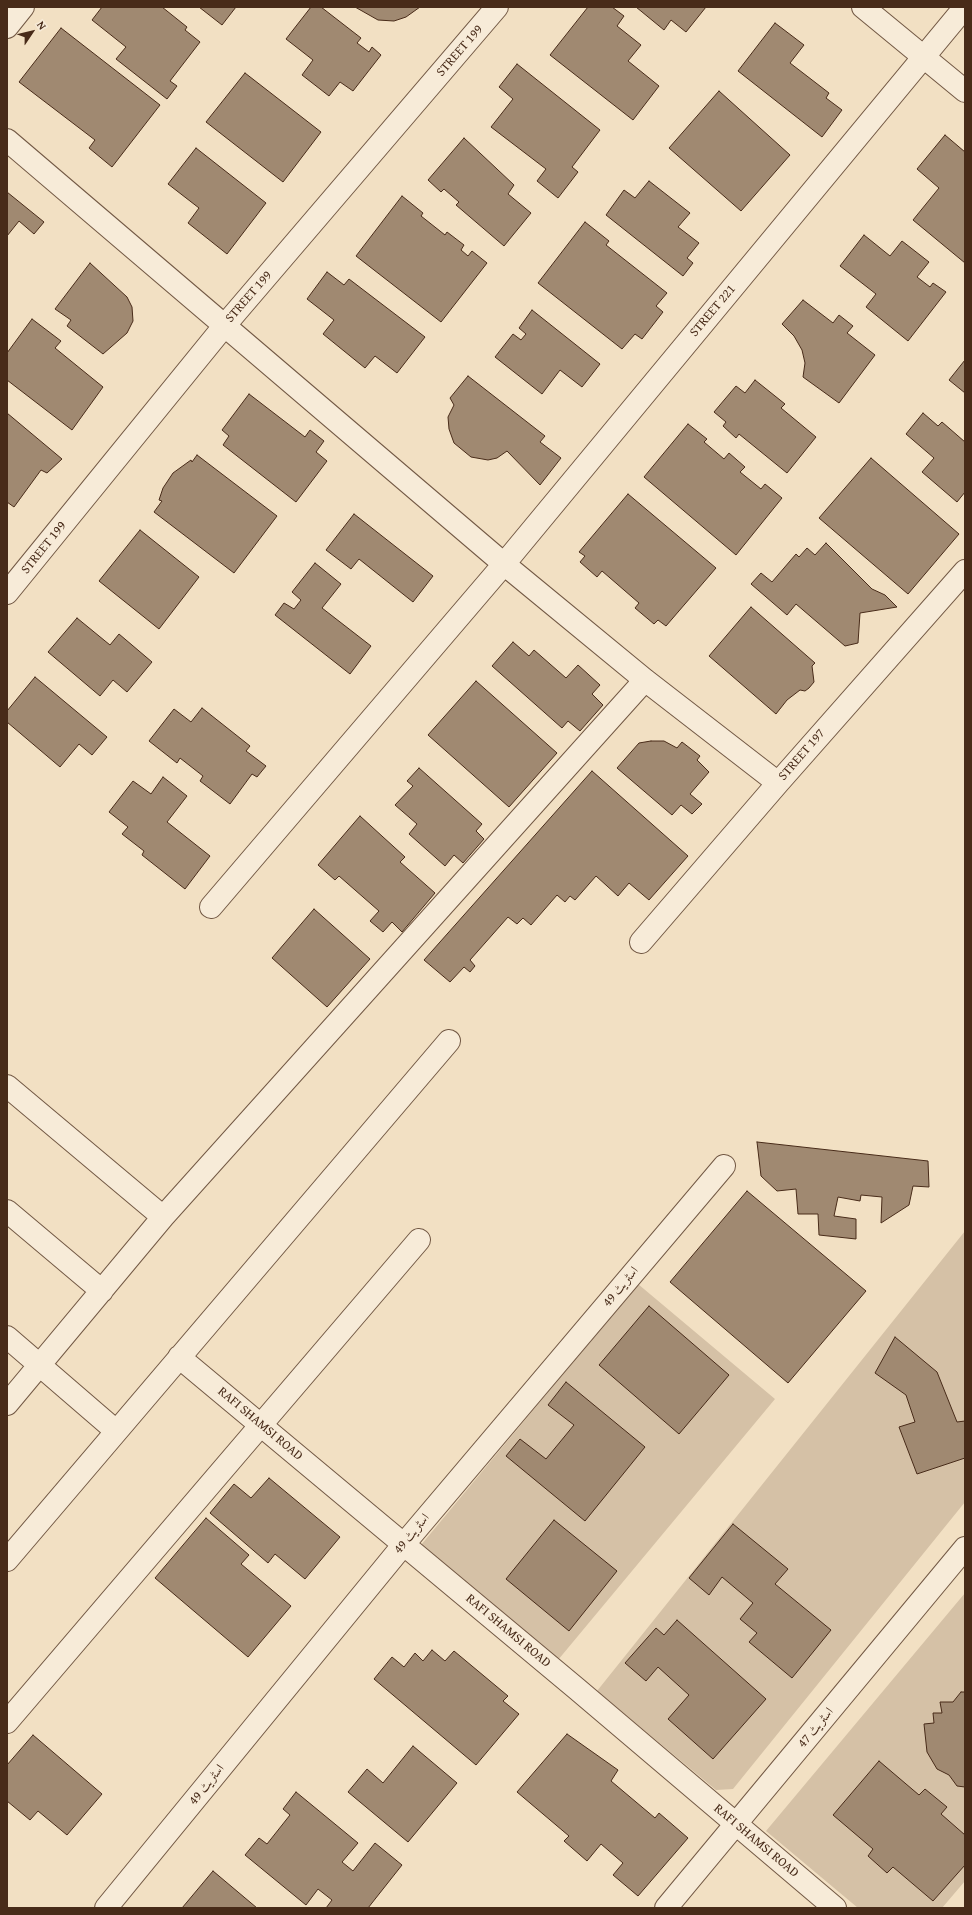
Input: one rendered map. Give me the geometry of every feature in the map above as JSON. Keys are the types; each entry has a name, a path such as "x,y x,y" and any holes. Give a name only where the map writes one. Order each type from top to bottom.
{"street":[{"path":"7,26 23,7"},
{"name":"STREET 199","path":"7,593 225,325 497,7"},
{"path":"863,7 965,91"},
{"name":"STREET 221","path":"211,907 504,564 964,7"},
{"path":"7,140 504,564 645,680 778,782"},
{"name":"STREET 197","path":"641,942 778,782 965,571"},
{"path":"7,1404 163,1217 645,680"},
{"path":"7,1560 449,1041"},
{"path":"7,1086 163,1217"},
{"name":"اسٹریٹ 49","path":"106,1908 404,1544 724,1166"},
{"path":"7,1211 102,1291"},
{"path":"7,1722 419,1240"},
{"path":"7,1337 116,1431"},
{"name":"RAFI SHAMSI ROAD","path":"180,1357 835,1908"},
{"name":"اسٹریٹ 47","path":"666,1908 965,1548"}],"shaded area":[{"path":"965,1231 965,1502 733,1789 716,1790 597,1691"},
{"path":"638,1284 775,1399 558,1660 421,1545"},
{"path":"965,1593 965,1881 942,1908 858,1908 766,1831"}],"building":[{"path":"102,7 162,7 187,27 185,30 200,42 170,81 177,86 167,99 116,59 126,47 92,20"},
{"path":"199,7 236,7 222,25"},
{"path":"311,7 321,7 361,38 357,43 369,52 372,47 381,55 353,91 340,82 329,96 302,75 313,60 286,39"},
{"path":"355,7 420,7 406,17 394,21 378,20"},
{"path":"588,7 612,7 624,16 617,26 641,45 628,61 659,86 633,120 550,55"},
{"path":"636,7 706,7 686,32 671,20 664,30"},
{"path":"775,23 804,45 790,63 829,93 826,98 842,110 822,137 738,71"},
{"path":"61,28 160,105 112,167 89,148 95,140 19,82"},
{"path":"517,64 600,130 572,167 578,172 558,198 537,181 546,169 491,127 513,99 499,87"},
{"path":"245,73 321,132 283,182 206,122"},
{"path":"719,91 790,155 741,211 669,148"},
{"path":"945,135 965,152 965,263 913,220 939,188 917,169"},
{"path":"464,138 514,185 508,194 531,213 504,246 456,205 459,202 444,189 441,192 428,180"},
{"path":"196,148 266,203 227,254 188,223 199,208 168,184"},
{"path":"649,181 690,213 678,227 699,243 687,258 693,263 683,276 606,215 624,190 635,198"},
{"path":"7,192 44,222 34,234 19,221 7,236"},
{"path":"402,196 423,213 421,216 445,235 447,232 464,245 461,250 468,256 472,251 487,263 441,322 356,256"},
{"path":"585,222 609,241 606,245 667,293 656,306 663,312 642,339 635,334 622,349 538,283"},
{"path":"864,235 890,256 902,241 929,262 917,277 930,287 933,283 946,292 908,341 866,307 876,294 840,266"},
{"path":"90,263 127,297 132,307 133,321 127,333 103,354 67,326 71,320 55,309"},
{"path":"327,272 344,285 349,279 425,337 397,373 375,356 365,368 323,334 334,320 307,299"},
{"path":"803,300 833,323 839,315 853,326 847,333 875,355 839,403 803,377 805,363 802,350 794,336 782,324"},
{"path":"532,310 600,364 582,387 560,370 542,394 495,357 513,334 521,340 526,334 519,328"},
{"path":"32,319 61,341 55,348 103,387 72,430 7,380 7,353"},
{"path":"965,360 965,393 949,380"},
{"path":"468,376 545,436 540,442 561,458 540,485 507,451 497,458 488,460 471,457 454,443 449,429 448,417 454,405 450,398"},
{"path":"755,380 785,404 781,408 816,437 787,473 739,434 736,438 723,426 726,422 714,412 736,386 745,393"},
{"path":"249,394 305,437 310,430 324,441 316,452 327,461 296,502 223,445 229,436 222,430"},
{"path":"7,413 62,459 47,473 41,470 14,507 7,502"},
{"path":"923,413 938,426 942,422 965,442 965,492 957,502 922,472 934,458 906,434"},
{"path":"688,424 707,439 704,442 724,459 729,453 745,467 740,472 761,489 765,484 782,498 736,555 644,477"},
{"path":"197,455 277,516 234,573 154,512 162,501 159,500 163,488 173,473 191,460 192,462"},
{"path":"871,458 959,534 908,594 819,518"},
{"path":"628,494 716,568 666,626 658,620 654,624 635,608 639,603 602,571 597,577 580,562 585,556 579,552"},
{"path":"354,514 433,576 413,602 359,559 351,569 326,550"},
{"path":"140,530 199,577 159,629 99,581"},
{"path":"826,543 872,589 885,595 897,607 860,613 858,643 845,646 796,604 787,615 751,584 761,573 772,582 796,554 799,557 807,548 815,555"},
{"path":"315,563 341,584 322,608 371,646 350,674 275,615 284,603 294,609 301,600 292,592"},
{"path":"751,607 815,663 812,666 814,682 805,691 800,690 787,700 776,714 709,656"},
{"path":"77,618 110,645 119,634 152,662 127,692 113,680 100,696 48,652"},
{"path":"513,642 529,656 534,650 566,678 578,665 600,685 592,694 603,705 580,731 568,721 562,728 492,666"},
{"path":"35,677 107,737 92,755 79,744 60,767 7,722 7,711"},
{"path":"476,681 557,753 509,807 428,735"},
{"path":"202,708 250,746 246,751 266,766 257,777 252,774 230,804 200,781 203,776 180,758 177,763 149,741 174,709 191,722"},
{"path":"664,741 677,748 682,742 700,756 697,760 709,772 690,794 702,804 692,814 681,805 672,815 617,768 639,743"},
{"path":"419,768 482,824 476,831 484,839 463,863 454,855 445,866 409,834 417,824 395,805 413,786 407,781"},
{"path":"592,771 688,856 649,900 629,883 618,896 596,876 575,900 570,896 565,902 557,895 531,925 523,918 517,924 508,917 470,960 475,966 470,972 464,967 450,982 424,960"},
{"path":"163,777 187,796 167,822 210,856 185,889 142,855 144,851 122,834 128,827 109,812 133,781 151,794"},
{"path":"360,816 405,857 400,862 435,893 402,932 392,922 383,932 370,921 379,911 339,876 335,880 318,865"},
{"path":"314,909 370,959 327,1007 272,958"},
{"path":"757,1142 928,1161 929,1187 913,1186 909,1205 881,1223 882,1197 861,1195 860,1201 838,1197 834,1216 856,1219 856,1239 819,1235 818,1214 798,1214 796,1189 777,1191 761,1176"},
{"path":"747,1191 866,1291 788,1383 670,1282"},
{"path":"649,1306 729,1375 679,1434 599,1365"},
{"path":"895,1337 937,1372 957,1422 965,1421 965,1458 917,1474 899,1427 915,1422 906,1395 875,1373"},
{"path":"566,1382 645,1447 585,1521 506,1456 520,1439 546,1459 574,1425 548,1405"},
{"path":"269,1478 340,1537 305,1579 275,1554 268,1563 210,1513 234,1484 251,1498"},
{"path":"206,1518 249,1555 241,1564 291,1606 248,1657 155,1578"},
{"path":"554,1520 617,1571 569,1631 506,1579"},
{"path":"733,1524 788,1569 775,1584 831,1630 792,1678 749,1642 757,1633 740,1619 753,1603 722,1577 709,1595 689,1578"},
{"path":"677,1620 766,1699 713,1759 668,1719 689,1695 658,1667 646,1681 625,1663 656,1628 664,1635"},
{"path":"432,1650 445,1661 454,1651 508,1696 503,1701 519,1714 476,1765 374,1679 392,1657 404,1667 415,1653 423,1661"},
{"path":"961,1692 965,1692 965,1787 957,1786 949,1775 937,1769 927,1752 924,1724 934,1723 933,1713 942,1713 940,1702 953,1702"},
{"path":"567,1734 618,1770 611,1781 655,1818 659,1813 688,1838 638,1896 613,1875 623,1863 601,1844 587,1861 564,1841 569,1836 517,1792"},
{"path":"33,1735 102,1794 67,1835 38,1811 30,1820 7,1801 7,1765"},
{"path":"413,1746 457,1783 408,1842 348,1792 367,1769 383,1783"},
{"path":"879,1761 919,1795 925,1789 947,1807 941,1814 965,1835 965,1865 933,1901 893,1867 887,1873 868,1856 873,1849 833,1815"},
{"path":"296,1792 358,1843 342,1862 353,1871 375,1843 402,1865 368,1908 326,1908 332,1900 318,1889 306,1905 245,1855 259,1838 267,1844 290,1815 283,1809"},
{"path":"213,1871 257,1908 182,1908"}]}
